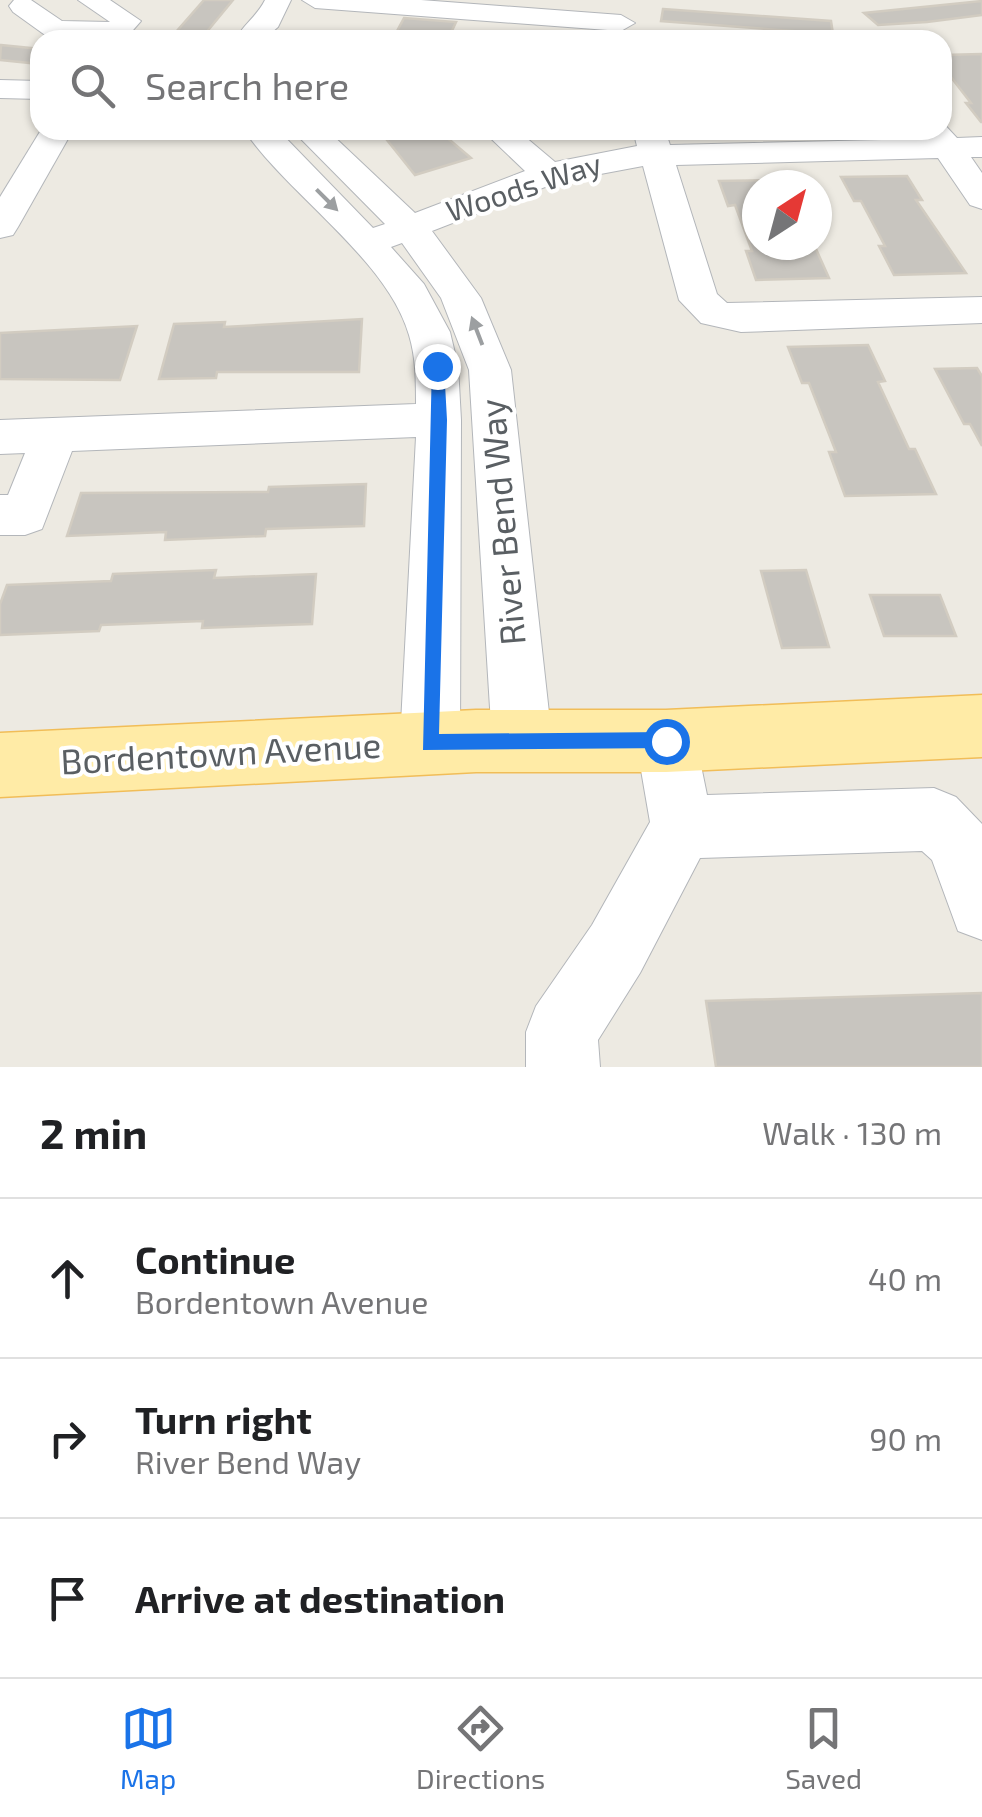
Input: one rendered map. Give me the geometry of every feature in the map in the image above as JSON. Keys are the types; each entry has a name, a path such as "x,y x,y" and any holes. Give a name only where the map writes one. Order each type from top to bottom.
{"main road":[{"name":"Bordentown Avenue","path":"0,765 430,743 666,741 982,726"}],"street":[{"path":"315,0 364,11 623,21"},
{"path":"26,11 92,1 127,20 118,30"},
{"path":"26,11 55,29 86,30"},
{"path":"0,88 30,90"},
{"path":"0,227 51,140"},
{"name":"River Bend Way","path":"272,140 389,235 451,276 480,332 490,370 522,740"},
{"name":"River Bend Way","path":"316,140 389,235 404,284 429,332 437,366 440,420 430,743"},
{"path":"509,140 548,174"},
{"name":"Woods Way","path":"389,235 548,174 652,142 864,140"},
{"path":"942,140 982,198"},
{"name":"Woods Way","path":"946,140 982,147"},
{"path":"652,142 699,300 715,314 741,319 982,310"},
{"path":"0,437 440,420"},
{"path":"0,515 25,515 55,434"},
{"path":"563,1067 562,1032 616,949 682,827 666,741"},
{"path":"682,827 934,819 957,840 982,907"}],"building":[{"path":"204,0 233,0 208,30 178,30"},
{"path":"982,1 982,15 927,22 878,25 864,13"},
{"path":"663,9 831,21 832,30 780,30 661,21"},
{"path":"404,18 456,22 452,30 398,30"},
{"path":"1,45 30,48 30,63 0,60"},
{"path":"982,54 982,122 952,78 952,55"},
{"path":"387,140 450,140 471,158 415,175"},
{"path":"907,176 922,200 916,200 966,273 894,275 879,246 885,246 861,201 854,201 841,177"},
{"path":"719,181 742,181 742,224 735,205 728,206"},
{"path":"749,260 821,260 829,278 756,280"},
{"path":"362,319 359,372 217,372 216,378 159,379 174,324 225,322 224,327"},
{"path":"137,326 120,380 0,379 0,333"},
{"path":"868,345 885,381 878,382 909,449 915,449 936,494 845,496 829,452 836,452 809,383 802,383 788,347"},
{"path":"977,368 982,376 982,446 970,424 964,424 935,369"},
{"path":"366,484 364,526 266,529 265,536 165,540 166,532 67,536 81,493 268,492 269,487"},
{"path":"216,570 214,578 316,574 312,624 202,628 203,621 101,625 99,631 0,635 0,604 7,585 111,581 113,574"},
{"path":"806,570 829,647 782,648 761,571"},
{"path":"870,595 940,595 956,636 884,636"},
{"path":"982,993 982,1067 716,1067 706,1001"}],"route":[{"path":"437,366 440,420 430,743 666,741"}]}
